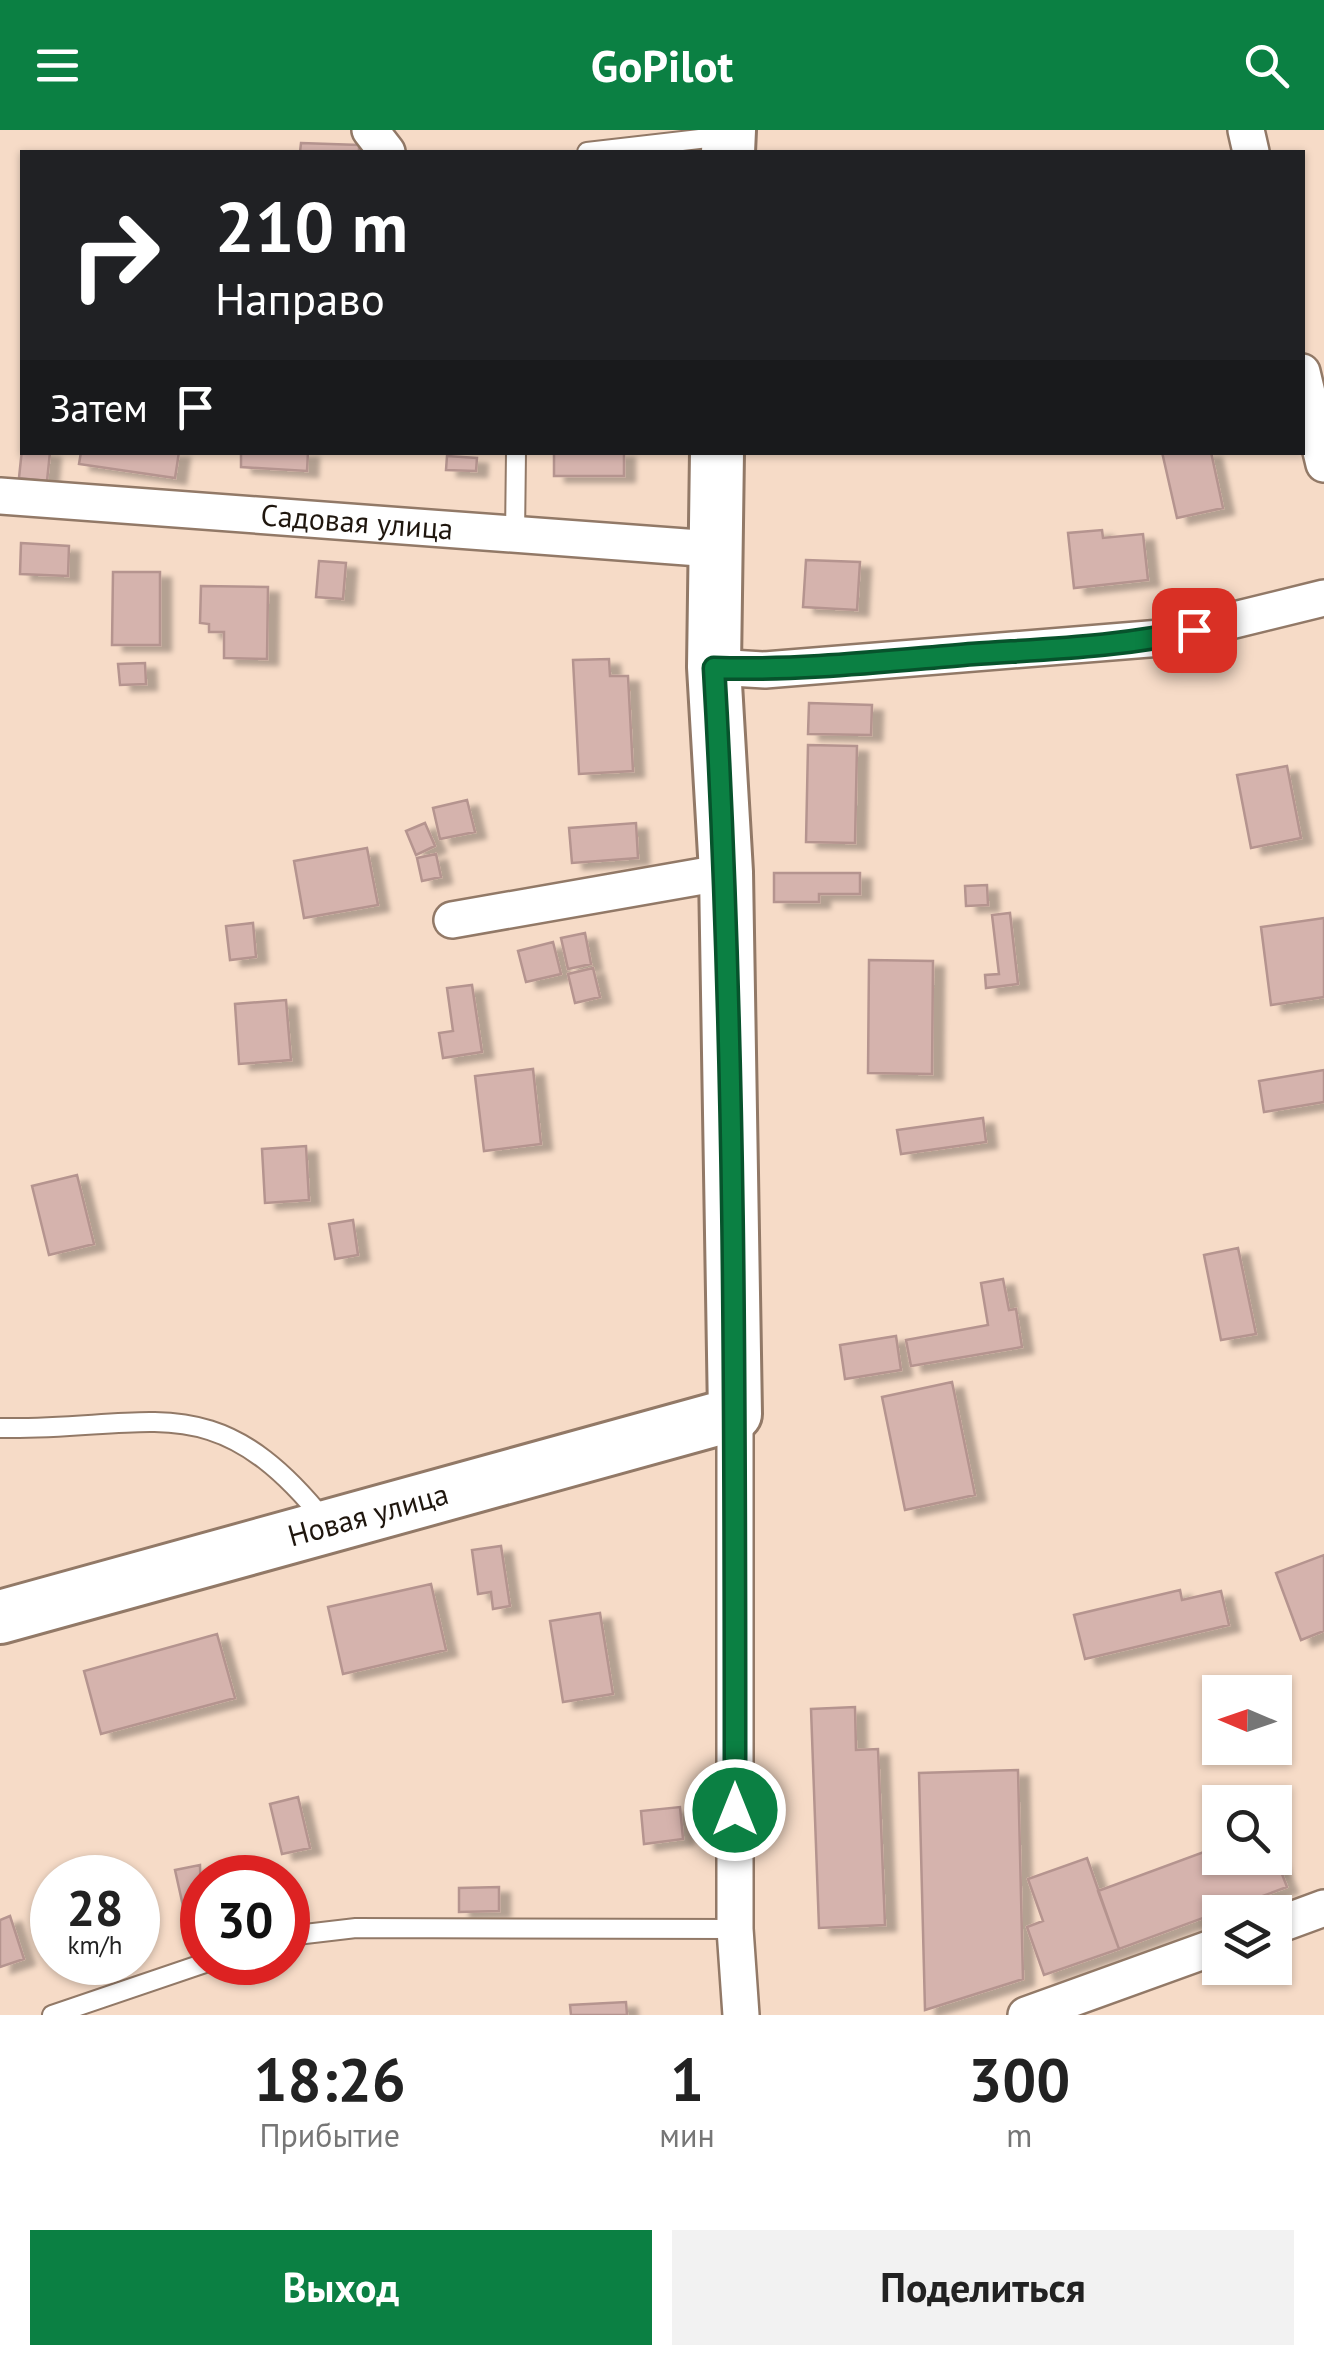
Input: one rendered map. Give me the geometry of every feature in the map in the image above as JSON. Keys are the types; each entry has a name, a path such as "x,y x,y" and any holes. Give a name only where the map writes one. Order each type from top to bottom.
{"street":[{"path":"370,130 385,150"},
{"path":"1305,385 1324,464"},
{"path":"717,455 714,668 726,872 735,1414 735,1929 741,2015"},
{"name":"Садовая улица","path":"0,496 713,549"},
{"path":"714,668 766,670 1161,638 1324,598"},
{"path":"452,920 726,872"},
{"name":"Новая улица","path":"0,1617 735,1414"},
{"path":"1292,1920 1324,1908"},
{"path":"1026,2015 1202,1951"}],"lane":[{"path":"608,150 728,139"},
{"path":"516,455 516,536"},
{"path":"0,1428 159,1420 213,1431 245,1444 273,1462 329,1526"},
{"path":"310,1933 356,1928 735,1929"},
{"path":"52,2015 180,1972"}],"building":[{"path":"301,143 359,145 359,150 300,150"},
{"path":"21,455 50,455 47,481 19,478"},
{"path":"80,455 179,455 175,478 79,464"},
{"path":"241,455 308,455 307,471 241,467"},
{"path":"554,455 624,455 624,476 554,476"},
{"path":"1163,455 1212,455 1223,508 1177,518"},
{"path":"447,456 477,458 476,471 446,470"},
{"path":"1102,530 1103,538 1143,534 1148,580 1074,588 1068,533"},
{"path":"21,543 69,546 68,576 20,574"},
{"path":"806,560 860,562 857,610 803,607"},
{"path":"319,561 346,563 343,599 316,597"},
{"path":"113,572 160,572 160,645 112,645"},
{"path":"201,586 268,587 267,659 224,658 224,632 209,632 209,624 200,623"},
{"path":"609,659 610,676 628,676 633,771 579,774 573,660"},
{"path":"145,663 146,684 120,685 118,664"},
{"path":"809,703 872,705 871,735 808,734"},
{"path":"808,745 857,746 855,843 806,842"},
{"path":"1287,766 1301,838 1251,848 1237,775"},
{"path":"467,800 475,832 440,839 433,808"},
{"path":"425,823 435,846 416,855 406,831"},
{"path":"636,823 638,858 572,863 569,828"},
{"path":"367,848 378,905 304,918 294,861"},
{"path":"436,854 441,877 422,881 417,858"},
{"path":"774,873 860,873 860,894 819,894 819,902 774,902"},
{"path":"987,885 988,905 966,906 965,886"},
{"path":"1010,913 1018,984 986,988 985,975 999,974 992,915"},
{"path":"1324,918 1324,997 1271,1005 1261,927"},
{"path":"253,923 256,957 230,960 226,926"},
{"path":"585,933 591,964 568,969 561,938"},
{"path":"553,942 561,974 526,982 518,951"},
{"path":"869,960 933,961 932,1074 868,1073"},
{"path":"593,968 600,997 575,1003 568,974"},
{"path":"472,985 482,1052 443,1058 439,1033 453,1031 447,988"},
{"path":"286,1000 291,1060 239,1064 235,1004"},
{"path":"533,1069 541,1144 484,1151 475,1076"},
{"path":"1324,1070 1324,1102 1264,1112 1259,1081"},
{"path":"983,1118 986,1142 901,1154 897,1130"},
{"path":"306,1146 309,1200 265,1203 262,1149"},
{"path":"77,1175 94,1244 49,1255 32,1186"},
{"path":"353,1220 358,1255 335,1259 329,1224"},
{"path":"1238,1248 1256,1334 1221,1340 1204,1255"},
{"path":"1003,1279 1009,1310 1016,1309 1022,1347 911,1366 906,1340 988,1325 981,1283"},
{"path":"896,1336 901,1370 845,1379 840,1345"},
{"path":"952,1382 975,1495 905,1510 882,1397"},
{"path":"501,1546 510,1606 493,1609 491,1592 478,1594 472,1550"},
{"path":"1324,1555 1324,1631 1301,1640 1276,1573"},
{"path":"431,1584 446,1650 343,1674 328,1607"},
{"path":"1180,1590 1182,1600 1221,1591 1229,1625 1085,1659 1074,1615"},
{"path":"600,1613 613,1694 563,1702 550,1621"},
{"path":"217,1634 235,1698 101,1734 84,1671"},
{"path":"855,1707 856,1750 878,1749 885,1925 819,1928 811,1709"},
{"path":"1018,1770 1023,1979 925,2010 919,1773"},
{"path":"298,1797 310,1848 282,1854 270,1804"},
{"path":"680,1807 683,1839 644,1844 641,1811"},
{"path":"1202,1853 1202,1875 1282,1875 1287,1887 1265,1895 1202,1895 1202,1918 1119,1949 1098,1891"},
{"path":"1087,1858 1119,1949 1044,1975 1027,1927 1043,1921 1028,1879"},
{"path":"499,1887 499,1911 459,1912 459,1888"},
{"path":"10,1916 24,1959 0,1967 0,1920"},
{"path":"626,2002 627,2015 571,2015 570,2005"}],"route":[{"path":"735,1810 735,1414 726,872 714,668 766,670 1003,652 1161,638 1194,630"}]}
